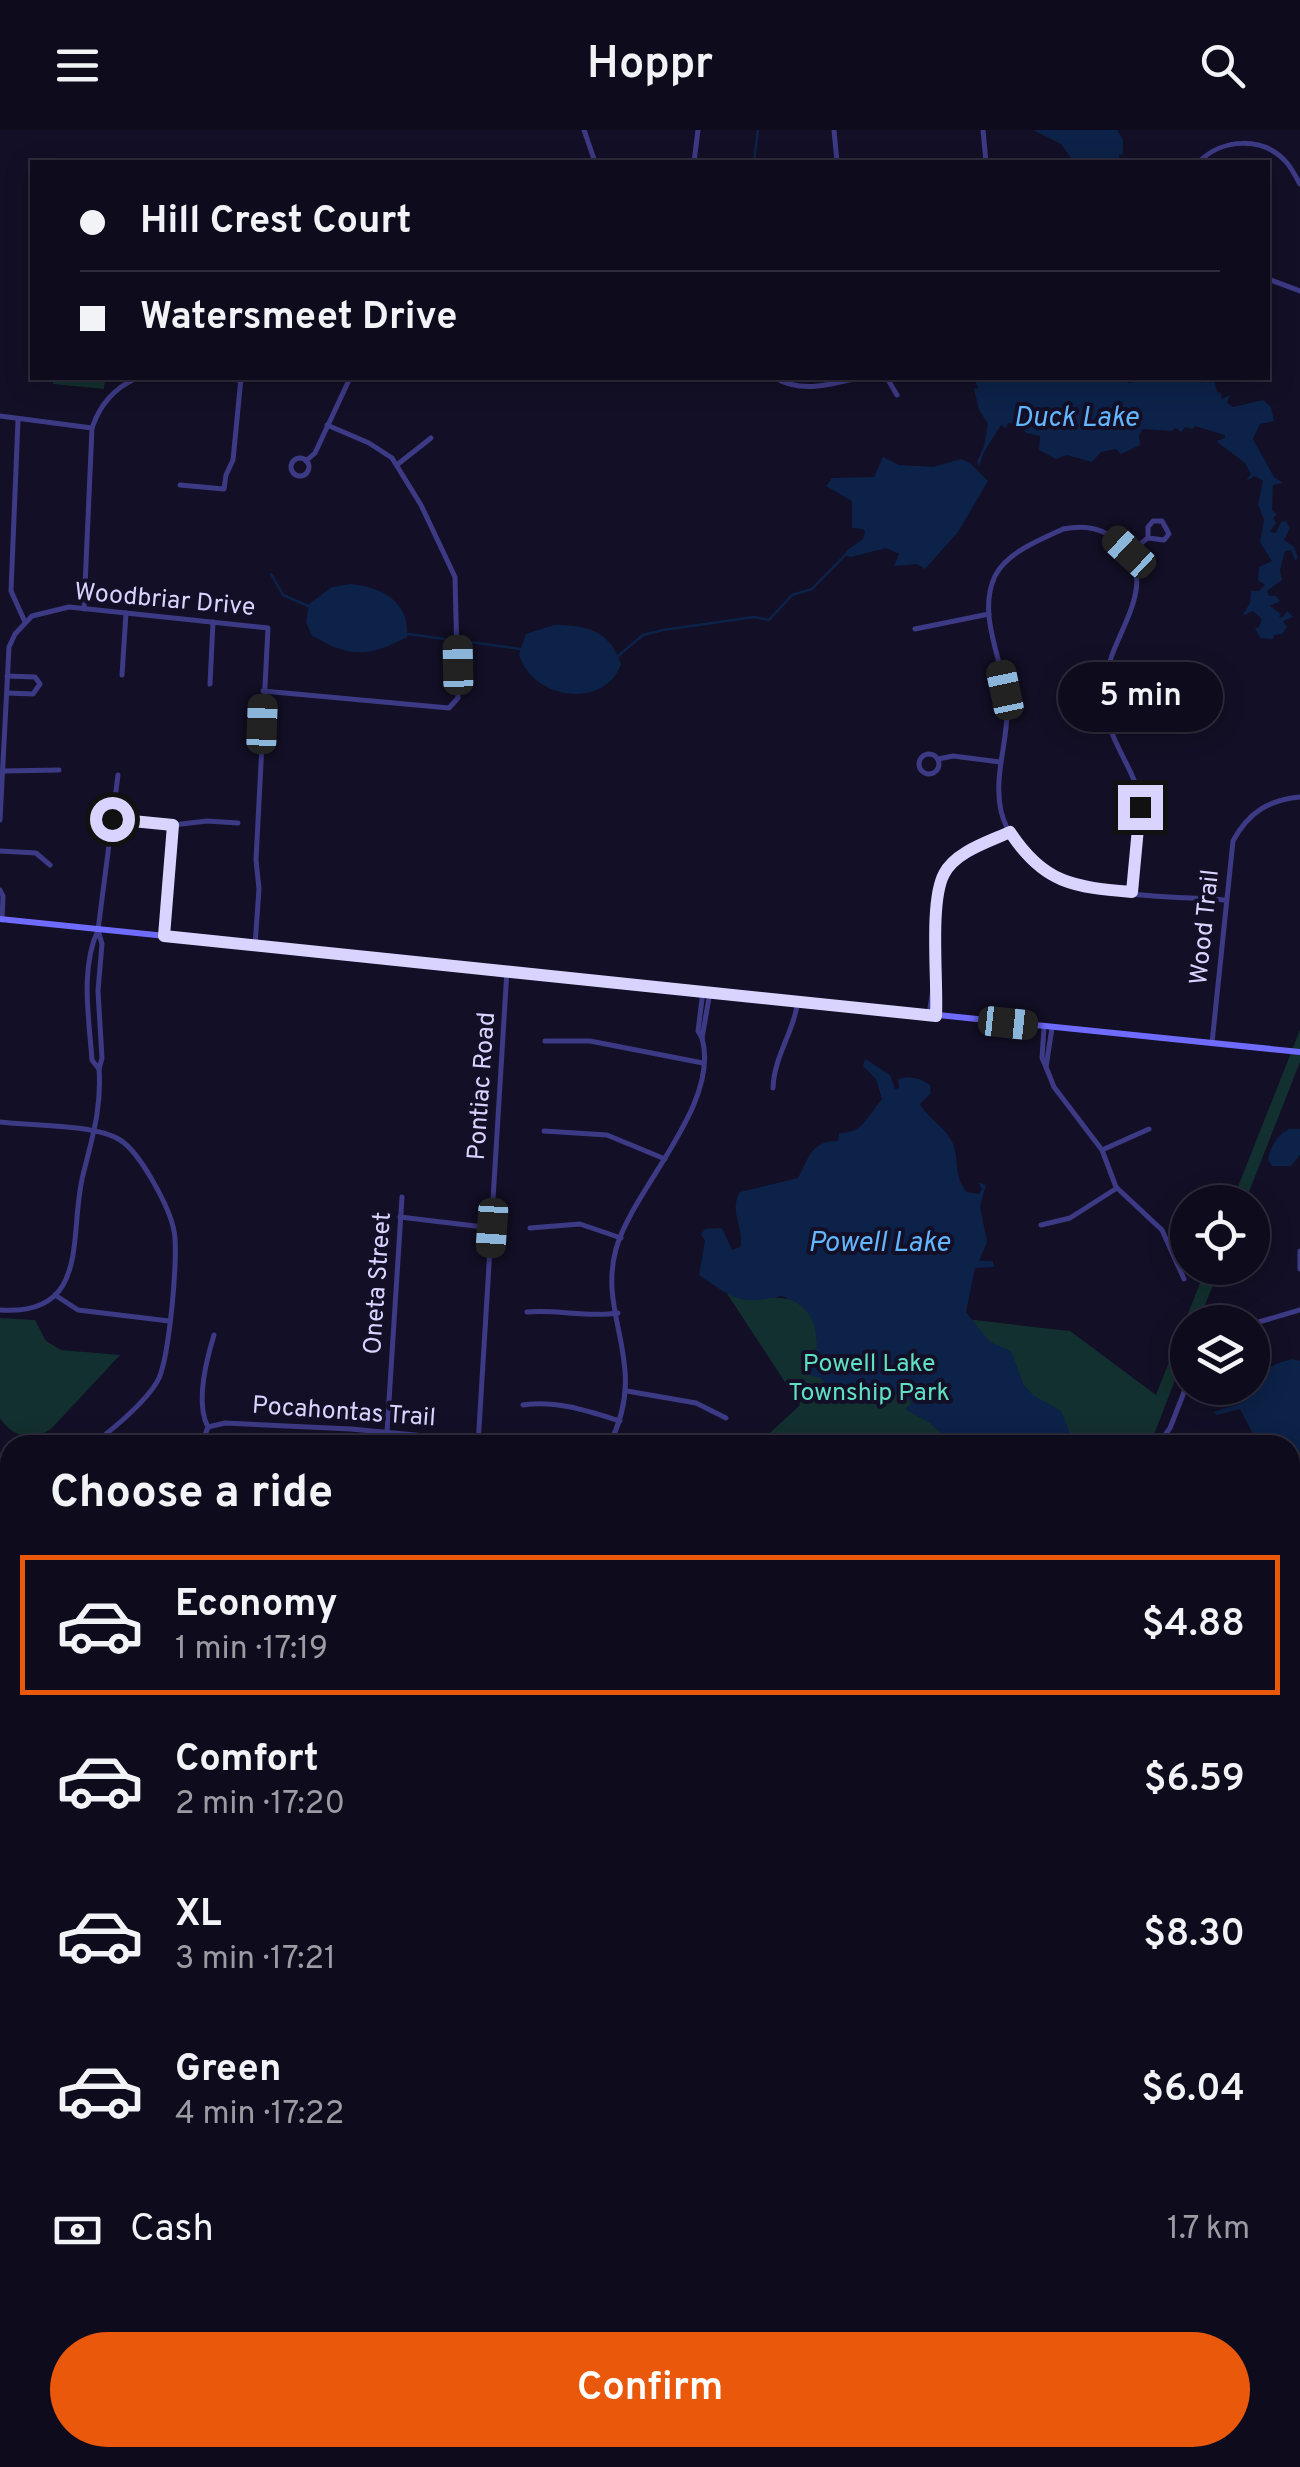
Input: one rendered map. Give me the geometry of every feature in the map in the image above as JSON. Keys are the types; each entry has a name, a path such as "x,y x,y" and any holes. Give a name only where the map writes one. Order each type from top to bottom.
{"street":[{"path":"584,130 595,160"},
{"path":"694,160 698,130"},
{"path":"834,130 837,160"},
{"path":"983,130 986,160"},
{"path":"1202,160 1226,144 1258,145 1286,162 1300,184"},
{"path":"1270,280 1300,291"},
{"path":"84,609 92,428 96,414 116,389 133,380"},
{"path":"180,485 224,488 233,460 240,380"},
{"path":"306,461 315,453 349,380"},
{"path":"779,380 812,388 848,380"},
{"path":"888,380 897,395"},
{"path":"0,416 92,428"},
{"path":"0,820 9,647 25,622 11,591 18,420"},
{"path":"255,944 263,691 449,708 456,701 454,577 398,464 369,444 327,425"},
{"path":"398,464 431,438"},
{"path":"1154,521 1168,526 1169,534 1164,540 1148,538 1148,527 1154,521"},
{"path":"1132,892 1140,807 1138,788 1111,734 1106,697 1112,656 1136,595 1136,571 1129,552 1100,530 1084,526 1062,529 1002,565 991,586 989,614 1007,707 998,787 1001,812 1024,854 1058,880 1077,886 1132,892 1225,900"},
{"path":"1129,552 1148,538"},
{"name":"Woodbriar Drive","path":"25,622 50,609 84,609 268,628 263,691"},
{"path":"122,675 126,614"},
{"path":"914,629 989,614"},
{"path":"210,684 214,622"},
{"path":"6,676 35,677 40,684 33,694 6,693"},
{"path":"930,754 938,760 940,766 934,774 924,773 920,768 924,756 930,754"},
{"path":"938,760 953,756 1001,762"},
{"path":"3,771 59,770"},
{"path":"99,1068 92,1060 88,983 118,774"},
{"name":"Wood Trail","path":"1212,1042 1233,842 1246,820 1268,804 1300,797"},
{"path":"112,819 173,825 238,823"},
{"path":"164,936 173,825"},
{"path":"932,1016 944,873 969,851 1010,832"},
{"path":"0,852 36,853 50,865"},
{"path":"0,890 1,920 1300,1052"},
{"path":"0,1310 38,1306 55,1295 69,1276 82,1177 96,1132 102,1058 98,984 102,944 98,930"},
{"name":"Pontiac Road","path":"479,1435 507,970"},
{"path":"88,983 98,984"},
{"path":"614,1435 627,1391 612,1278 621,1238 689,1112 703,1063 698,1031 706,992"},
{"path":"773,1088 774,1068 796,1018 798,1001"},
{"path":"1048,1027 1042,1058 1054,1087 1102,1150 1117,1188 1162,1230 1170,1248"},
{"path":"545,1041 590,1041 703,1063"},
{"path":"0,1122 96,1132 117,1138 134,1152 174,1228 176,1253 159,1379 103,1435"},
{"path":"1102,1150 1149,1129"},
{"path":"544,1131 607,1136 664,1160"},
{"path":"1041,1225 1070,1218 1117,1188"},
{"name":"Oneta Street","path":"387,1432 402,1197"},
{"path":"400,1217 492,1228"},
{"path":"530,1228 580,1224 621,1238"},
{"path":"1300,1251 1300,1269"},
{"path":"55,1295 78,1310 169,1321"},
{"path":"527,1312 547,1310 590,1316 618,1313"},
{"path":"1270,1319 1300,1310"},
{"path":"205,1435 208,1427 202,1401 214,1336"},
{"path":"627,1391 696,1402 726,1418"},
{"path":"1165,1435 1179,1405"},
{"path":"522,1406 564,1406 620,1421"},
{"name":"Pocahontas Trail","path":"208,1427 225,1422 412,1435"}],"green space":[{"path":"53,380 105,380 104,389 53,384"},
{"path":"1300,1030 1300,1062 1252,1185 1239,1185"},
{"name":"Powell Lake Township Park","path":"1199,1285 1213,1285 1205,1305 1191,1305"},
{"name":"Powell Lake Township Park","path":"726,1292 1070,1331 1156,1395 1170,1359 1170,1393 1154,1435 768,1435 800,1405"},
{"path":"0,1318 35,1320 46,1341 61,1350 120,1355 51,1429 22,1435 10,1430 0,1418"}],"water":[{"path":"1033,130 1117,130 1123,140 1123,154 1119,160 1073,160 1061,144"},
{"name":"Duck Lake","path":"975,380 1210,380 1222,399 1230,395 1227,403 1233,407 1263,400 1271,407 1274,421 1260,424 1253,439 1274,477 1283,483 1273,485 1272,510 1277,514 1270,532 1276,533 1281,522 1286,521 1290,528 1284,540 1294,547 1298,558 1295,560 1291,550 1285,551 1280,570 1282,580 1267,591 1280,601 1270,606 1281,614 1279,617 1287,611 1293,617 1283,621 1287,627 1282,634 1274,635 1273,639 1260,638 1255,628 1262,619 1253,611 1242,616 1250,603 1251,591 1259,591 1265,585 1258,580 1259,567 1272,561 1260,542 1264,520 1258,504 1263,481 1255,476 1246,481 1251,474 1245,463 1216,441 1225,435 1195,426 1185,427 1181,432 1176,428 1143,429 1140,445 1121,454 1116,449 1101,452 1092,462 1067,455 1056,459 1039,450 1040,436 1008,423 1006,428 1001,425 982,457 980,468 977,462 988,424 979,410 974,389 978,388"},
{"path":"883,457 899,465 933,467 961,459 988,481 958,532 925,569 917,564 894,566 899,554 886,548 845,555 863,539 865,532 852,528 852,501 826,486 832,478 874,477"},
{"path":"351,584 392,598 404,614 407,637 363,652 334,647 312,636 306,622 309,604 332,587"},
{"path":"554,625 587,628 603,637 621,664 612,679 600,689 568,694 538,681 519,654 526,634"},
{"name":"Powell Lake","path":"865,1059 890,1075 895,1089 899,1088 898,1080 906,1077 930,1085 931,1093 920,1104 950,1138 963,1186 967,1192 979,1194 982,1189 978,1182 986,1185 980,1206 987,1242 979,1261 993,1261 994,1267 975,1268 966,1312 990,1342 1011,1351 1024,1385 1033,1395 1061,1411 1071,1435 943,1435 905,1409 912,1403 907,1397 890,1396 869,1403 829,1392 821,1378 801,1369 817,1347 813,1321 805,1309 782,1296 738,1298 699,1275 705,1241 701,1234 705,1229 722,1228 732,1250 740,1247 736,1206 740,1192 798,1178 816,1148 838,1141 839,1133 854,1130 869,1117 882,1099 876,1079 863,1066"},
{"path":"1289,1129 1300,1129 1300,1155 1291,1166 1272,1166 1268,1159 1273,1145"},
{"path":"1292,1359 1300,1361 1300,1435 1253,1435 1240,1409 1217,1415 1213,1412 1236,1405 1270,1405 1270,1368"}],"waterway":[{"path":"754,160 758,130"},
{"path":"618,656 643,635 663,630 754,617 769,620 792,595 812,589 845,555"},
{"path":"271,574 283,595 308,606"},
{"path":"408,634 444,639"},
{"path":"470,642 520,649"}],"route":[{"path":"112,819 173,825 164,936 936,1016 935,948 940,887 944,873 955,861 1010,832 1024,854 1058,880 1132,892 1140,807"}]}
